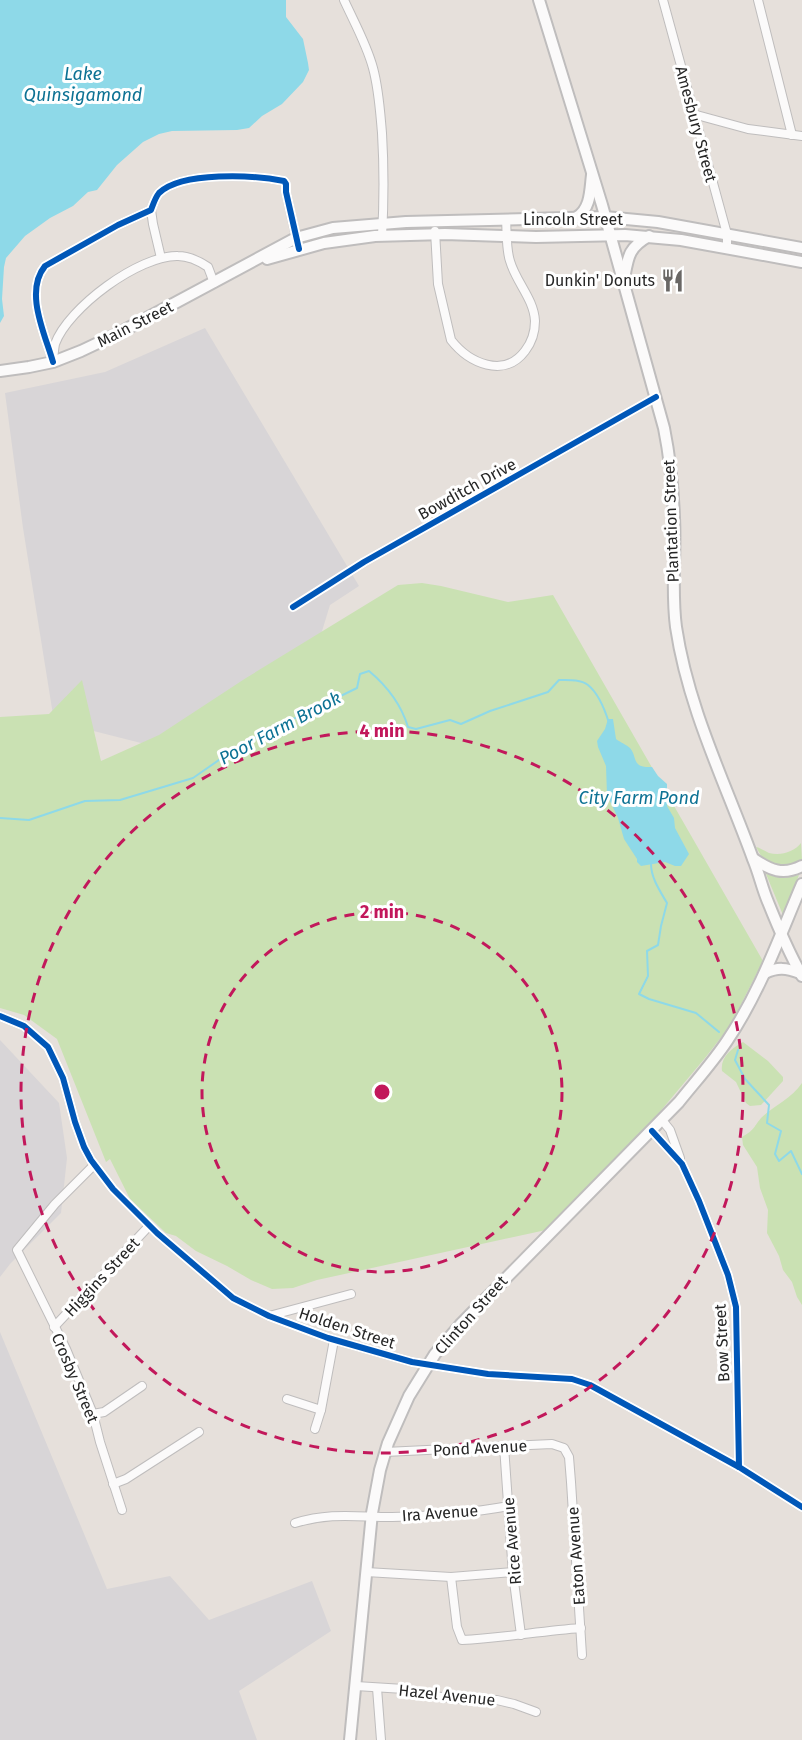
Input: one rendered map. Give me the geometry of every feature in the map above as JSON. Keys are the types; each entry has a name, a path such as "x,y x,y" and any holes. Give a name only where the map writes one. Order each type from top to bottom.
{"main road":[{"name":"Plantation Street","path":"539,0 624,283 669,453 673,486 674,611 691,693 768,902 801,975"},
{"path":"578,217 588,203 592,172"},
{"name":"Lincoln Street","path":"341,227 434,221 605,217 658,222 802,248"},
{"name":"Main Street","path":"0,371 53,362 119,333 296,238 341,227"},
{"name":"Lincoln Street","path":"348,239 435,234 650,236 802,262"},
{"path":"624,283 629,254 638,243 650,236"},
{"name":"Main Street","path":"241,268 299,249 348,239"},
{"path":"753,859 778,872 791,871 802,866"},
{"name":"Clinton Street","path":"350,1740 371,1516 385,1452 409,1396 435,1354 487,1296 652,1131 679,1102 727,1041 765,973 802,884"},
{"path":"765,973 781,968 801,975"}],"street":[{"path":"344,0 365,46 378,89 383,150 382,236"},
{"name":"Amesbury Street","path":"663,0 728,234 727,248"},
{"path":"758,0 792,135"},
{"path":"693,114 748,129 802,136"},
{"path":"161,258 151,210 159,193 180,182 226,177 270,178 284,181 299,249"},
{"path":"53,362 37,307 39,273 45,266 91,239 151,210"},
{"path":"434,221 438,285 451,340 471,359 490,366 500,366 518,359 529,345 535,328 533,310 510,260 507,220"},
{"path":"53,362 57,339 76,315 92,297 134,268 161,258 178,256 196,260 208,267 214,283"},
{"name":"Bowditch Drive","path":"293,607 364,562 656,397"},
{"name":"Holden Street","path":"0,1016 24,1026 48,1047 63,1077 84,1147 94,1165 118,1195 149,1226 233,1298 269,1316 379,1354 488,1374 572,1379 590,1385 739,1467 802,1507"},
{"name":"Bow Street","path":"662,1120 670,1130 684,1170"},
{"name":"Bow Street","path":"652,1131 675,1155 684,1170 699,1201 728,1275 736,1307 739,1467"},
{"name":"Crosby Street","path":"94,1165 55,1204 17,1250 66,1349 93,1414 122,1510"},
{"name":"Higgins Street","path":"54,1327 149,1226"},
{"path":"269,1316 351,1294"},
{"path":"315,1430 334,1340"},
{"path":"93,1414 104,1412 142,1386"},
{"path":"287,1399 321,1410"},
{"path":"113,1484 143,1468 199,1432"},
{"name":"Pond Avenue","path":"385,1452 557,1445 564,1448 569,1457"},
{"name":"Rice Avenue","path":"504,1446 513,1572 521,1635"},
{"name":"Eaton Avenue","path":"569,1457 582,1655"},
{"name":"Ira Avenue","path":"295,1523 331,1515 453,1514 509,1506"},
{"path":"366,1572 451,1577 513,1572"},
{"path":"451,1577 457,1627 462,1640 581,1628"},
{"name":"Hazel Avenue","path":"356,1686 404,1689 461,1699 497,1700 536,1712"},
{"path":"376,1688 381,1740"}],"shaded area":[{"path":"205,328 359,586 330,605 315,654 145,744 54,721 23,528 5,393 105,372"},
{"path":"0,1040 59,1103 67,1158 61,1213 0,1277"},
{"path":"0,1332 107,1589 170,1576 209,1620 312,1581 331,1631 239,1691 257,1740 0,1740"}],"green space":[{"path":"422,583 508,602 553,595 763,961 730,1026 705,1058 658,1114 546,1230 317,1280 293,1288 272,1289 196,1251 176,1236 166,1233 130,1199 110,1159 106,1162 57,1039 24,1015 0,1008 0,717 49,714 82,680 101,761 159,735 246,678 398,585"},
{"path":"801,843 802,860 785,868 764,861 756,847 769,853 783,854"},
{"path":"766,874 784,878 799,875 783,915"},
{"path":"743,1042 768,1061 783,1077 783,1081 761,1105 750,1106 746,1103 736,1082 722,1071 725,1057"},
{"path":"802,1083 802,1305 767,1233 768,1210 760,1188 757,1167 743,1145 742,1137"}],"water":[{"name":"Lake Quinsigamond","path":"0,0 286,0 286,17 303,39 309,70 303,82 282,104 262,116 249,128 172,131 159,134 143,142 117,165 97,190 88,192 73,206 50,218 25,236 6,258 2,299 4,316 0,323"},
{"name":"City Farm Pond","path":"608,719 613,719 616,739 630,748 636,762 641,766 652,767 667,784 667,806 674,818 675,828 689,854 681,866 665,862 641,866 624,839 618,818 607,795 606,766 597,741"}],"waterway":[{"name":"Poor Farm Brook","path":"0,818 29,820 85,801 120,800 193,778 242,744 357,688 360,674 369,671 393,696 408,727 416,729 450,720 461,724 490,711 548,692 559,680 578,681 592,688 609,723"},
{"name":"Poor Farm Brook","path":"651,864 654,879 667,903 658,945 647,951 648,976 639,994 696,1013 719,1032"},
{"name":"Poor Farm Brook","path":"738,1050 735,1060 745,1079 769,1105 767,1123 781,1131 775,1154 779,1161 791,1151 802,1174"}],"cycle path":[{"path":"53,362 41,326 36,300 39,276 45,266 118,225 151,210 159,193 170,186 184,181 219,176 284,181 299,249"},
{"path":"293,607 364,562 656,397"},
{"path":"0,1016 24,1026 48,1047 63,1078 84,1147 113,1189 157,1233 233,1298 269,1316 328,1338 412,1362 488,1374 572,1379 590,1385 739,1467 802,1507"},
{"path":"652,1131 682,1164 728,1275 736,1307 739,1467"}],"place":[{"name":"Dunkin' Donuts","path":"673,280"}]}
